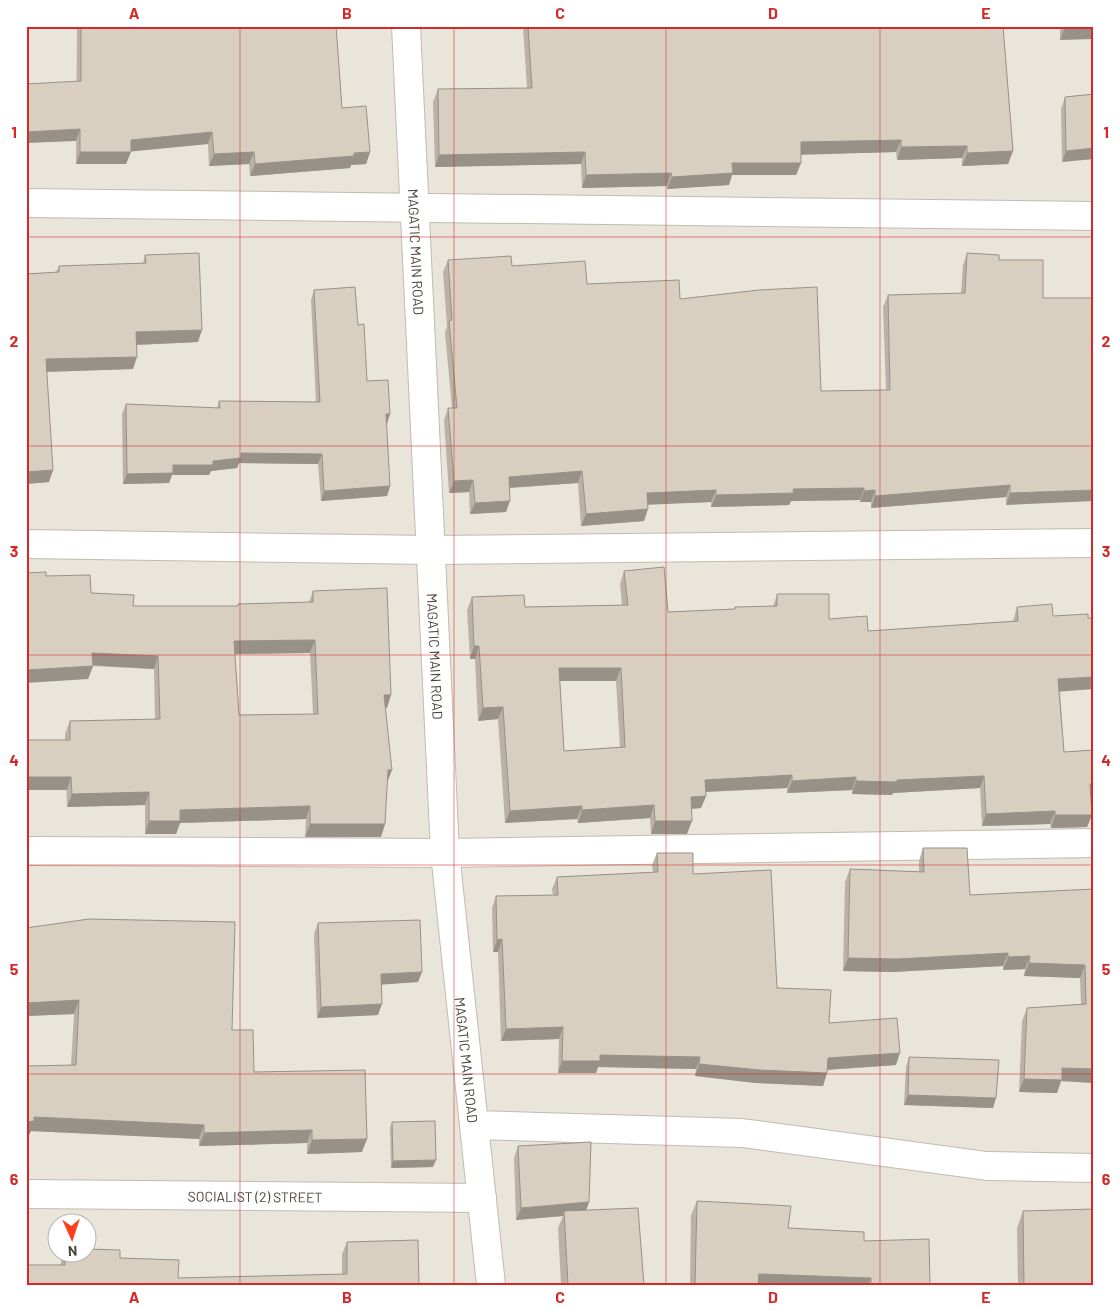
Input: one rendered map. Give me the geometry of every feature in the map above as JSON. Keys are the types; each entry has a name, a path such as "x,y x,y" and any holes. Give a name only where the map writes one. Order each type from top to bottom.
{"street":[{"name":"MAGATIC MAIN ROAD","path":"406,26 445,853 491,1285"},
{"path":"26,203 1094,216"},
{"path":"26,544 431,550 1094,543"},
{"path":"26,852 445,853 1094,843"},
{"path":"475,1125 742,1133 987,1166 1094,1168"},
{"name":"SOCIALIST (2) STREET","path":"26,1194 482,1198"}],"shaded area":[{"path":"26,26 1094,26 1094,1285 26,1285"}],"building":[{"path":"81,26 336,26 342,108 366,106 370,152 354,153 354,156 255,164 254,152 214,154 212,132 131,140 131,152 80,152 80,129 26,132 26,84 81,81"},
{"path":"528,26 1003,26 1013,151 967,153 967,146 901,147 901,140 801,142 801,163 732,163 733,173 672,177 671,173 586,175 585,152 439,155 438,89 532,88"},
{"path":"1064,26 1094,26 1094,28 1064,29"},
{"path":"1094,94 1094,148 1066,151 1065,97"},
{"path":"199,253 202,330 136,332 137,357 46,359 53,470 26,472 26,274 59,272 59,266 146,263 145,255"},
{"path":"967,253 999,255 999,260 1043,260 1043,298 1094,298 1094,490 1010,493 1010,485 875,496 875,490 864,491 864,488 793,489 794,493 716,495 716,490 647,493 648,509 586,514 582,471 509,477 510,501 475,503 473,480 454,481 448,408 457,408 449,321 452,320 448,260 511,256 512,266 585,261 587,284 679,280 680,299 759,290 817,287 821,391 890,390 888,295 965,293"},
{"path":"355,287 358,325 364,324 367,381 388,380 390,414 386,414 390,486 324,491 322,454 241,453 241,458 213,461 213,465 173,465 173,473 127,474 126,404 220,408 219,401 320,402 314,290"},
{"path":"664,567 668,612 777,606 777,594 829,594 829,619 867,616 868,631 1018,621 1017,607 1052,604 1053,616 1088,614 1088,618 1094,618 1094,677 1058,679 1064,752 1094,750 1094,784 1090,784 1092,815 1055,815 1055,811 986,814 984,776 897,780 897,782 856,781 856,777 792,781 792,775 705,780 706,796 691,797 692,821 655,821 654,805 582,810 582,806 510,811 503,707 483,708 479,646 474,646 472,597 524,595 525,607 628,605 624,571","holes":["559,668 621,668 625,747 564,751"]},
{"path":"46,572 46,576 90,575 91,593 134,595 133,606 238,606 238,604 313,602 313,591 387,588 391,695 384,695 392,770 388,770 385,824 310,824 310,806 180,810 180,821 149,821 149,792 72,794 71,777 26,777 26,740 70,740 70,721 160,719 158,656 92,653 93,666 26,670 26,573","holes":["315,640 318,714 239,715 234,641"]},
{"path":"923,848 967,848 970,895 1094,889 1094,1069 1062,1068 1062,1080 1024,1079 1027,1008 1086,1004 1085,965 1029,963 1030,956 1008,957 1008,953 897,959 848,958 850,869 924,872"},
{"path":"657,853 693,853 693,874 771,870 777,988 831,990 829,1023 897,1018 900,1053 828,1058 827,1073 760,1070 699,1064 700,1057 600,1055 600,1061 562,1061 563,1027 506,1029 502,939 497,940 496,896 558,895 557,877 658,872"},
{"path":"89,919 235,922 232,1030 253,1030 254,1072 365,1070 367,1139 312,1140 312,1130 204,1133 204,1125 34,1117 34,1121 26,1122 26,1066 76,1065 79,1000 26,1003 26,928"},
{"path":"420,920 422,972 381,974 382,1004 321,1007 318,923"},
{"path":"909,1057 999,1060 996,1098 908,1095"},
{"path":"435,1121 436,1160 393,1161 392,1122"},
{"path":"591,1142 589,1202 521,1208 518,1146"},
{"path":"697,1201 791,1206 788,1228 864,1232 864,1241 929,1239 930,1285 871,1285 871,1278 759,1274 758,1285 695,1285"},
{"path":"638,1208 644,1285 568,1285 564,1211"},
{"path":"1094,1209 1094,1285 1024,1285 1023,1211"},
{"path":"418,1240 419,1285 26,1285 26,1265 98,1264 98,1249 120,1250 120,1258 179,1260 178,1278 347,1274 347,1242"}]}
